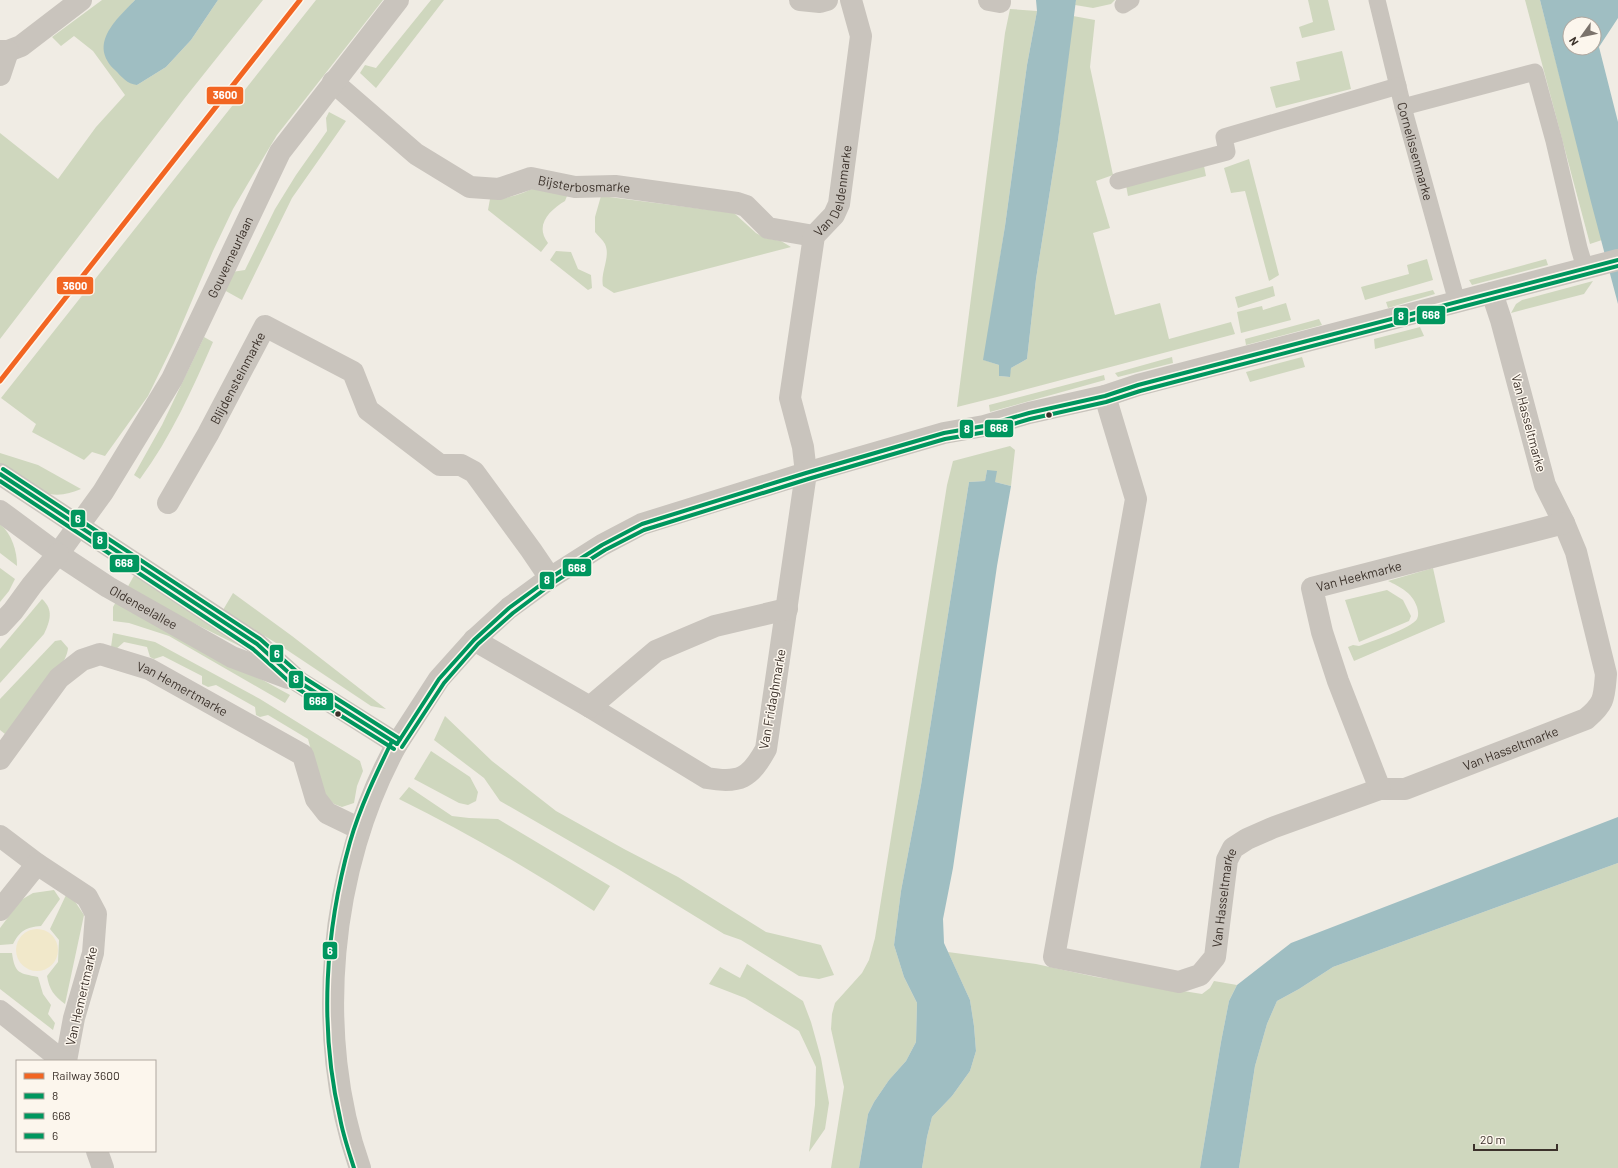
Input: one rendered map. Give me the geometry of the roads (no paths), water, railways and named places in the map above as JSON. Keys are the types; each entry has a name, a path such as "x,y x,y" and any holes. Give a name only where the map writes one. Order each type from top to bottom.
{"street":[{"path":"0,75 4,51 21,46 81,0"},
{"name":"Gouverneurlaan","path":"0,625 13,611 32,584 58,554 103,492 172,379 280,152 398,0"},
{"path":"800,0 820,2 827,0"},
{"name":"Van Deldenmarke","path":"806,473 803,447 790,398 814,236 834,215 839,204 861,36 852,0"},
{"name":"Bijsterbosmarke","path":"333,82 416,154 470,187 499,189 531,178 575,187 615,186 729,202 746,206 768,228 814,236"},
{"path":"354,1166 336,1066 333,973 337,931 347,880 360,829 384,767 438,679 474,640 510,608 550,578 602,545 642,524 806,473 944,433 984,426 1105,396 1138,385 1601,264"},
{"name":"Van Hasseltmarke","path":"1105,396 1136,499 1054,958 1179,982 1200,975 1215,957 1227,860 1233,848 1247,839 1272,828 1380,789 1405,789 1586,719 1599,708 1604,693 1606,674 1576,552 1564,522 1545,485 1501,320 1492,293"},
{"name":"Blijdensteinmarke","path":"168,503 208,434 264,326 353,372 368,410 440,465 461,465 474,472 550,578"},
{"name":"Van Fridaghmarke","path":"474,640 590,707 707,778 724,781 742,778 757,765 766,749 806,473"},
{"name":"Oldeneelallee","path":"0,474 257,644 299,682 397,744"},
{"name":"Oldeneelallee","path":"0,511 58,554 108,588 232,657 299,682"},
{"name":"Van Heekmarke","path":"1380,789 1338,681 1322,632 1312,588 1564,522"},
{"path":"590,707 656,651 715,626 787,608"},
{"name":"Van Hemertmarke","path":"0,759 59,678 82,660 100,654 149,669 303,755 316,799 327,813 360,829"},
{"name":"Van Hemertmarke","path":"0,836 37,864 87,897 96,914 93,953 74,1018 64,1060"},
{"path":"0,910 37,864"},
{"name":"Van Hemertmarke","path":"0,1011 63,1060"},
{"path":"97,1152 103,1168"}],"lane":[{"name":"Cornelissenmarke","path":"1377,0 1398,86 1457,302"},
{"path":"1404,108 1535,72 1554,141 1579,248 1601,264"},
{"path":"1118,181 1227,152 1224,137 1398,86"}],"water":[{"path":"135,0 218,0 191,40 166,67 137,85 127,82 122,78 107,60 104,51 104,42 113,24"},
{"path":"1036,0 1076,0 1058,140 1036,279 1027,359 1011,368 1010,377 999,376 999,365 983,360 1005,226 1027,65 1037,11"},
{"path":"1540,0 1618,0 1618,18 1602,42 1602,16 1562,16 1562,56 1601,56 1618,122 1618,304"},
{"path":"987,470 997,471 995,482 1011,486 997,566 953,868 943,919 944,943 970,1000 976,1051 970,1071 952,1096 932,1117 922,1168 859,1168 868,1114 874,1102 889,1080 906,1061 916,1042 917,1003 904,977 894,945 901,891 921,785 969,482 985,481"},
{"path":"1618,817 1618,863 1333,967 1277,1001 1267,1024 1255,1066 1239,1168 1200,1168 1229,1001 1237,985 1291,943"}],"rail line":[{"name":"3600","path":"0,381 300,0"}]}
